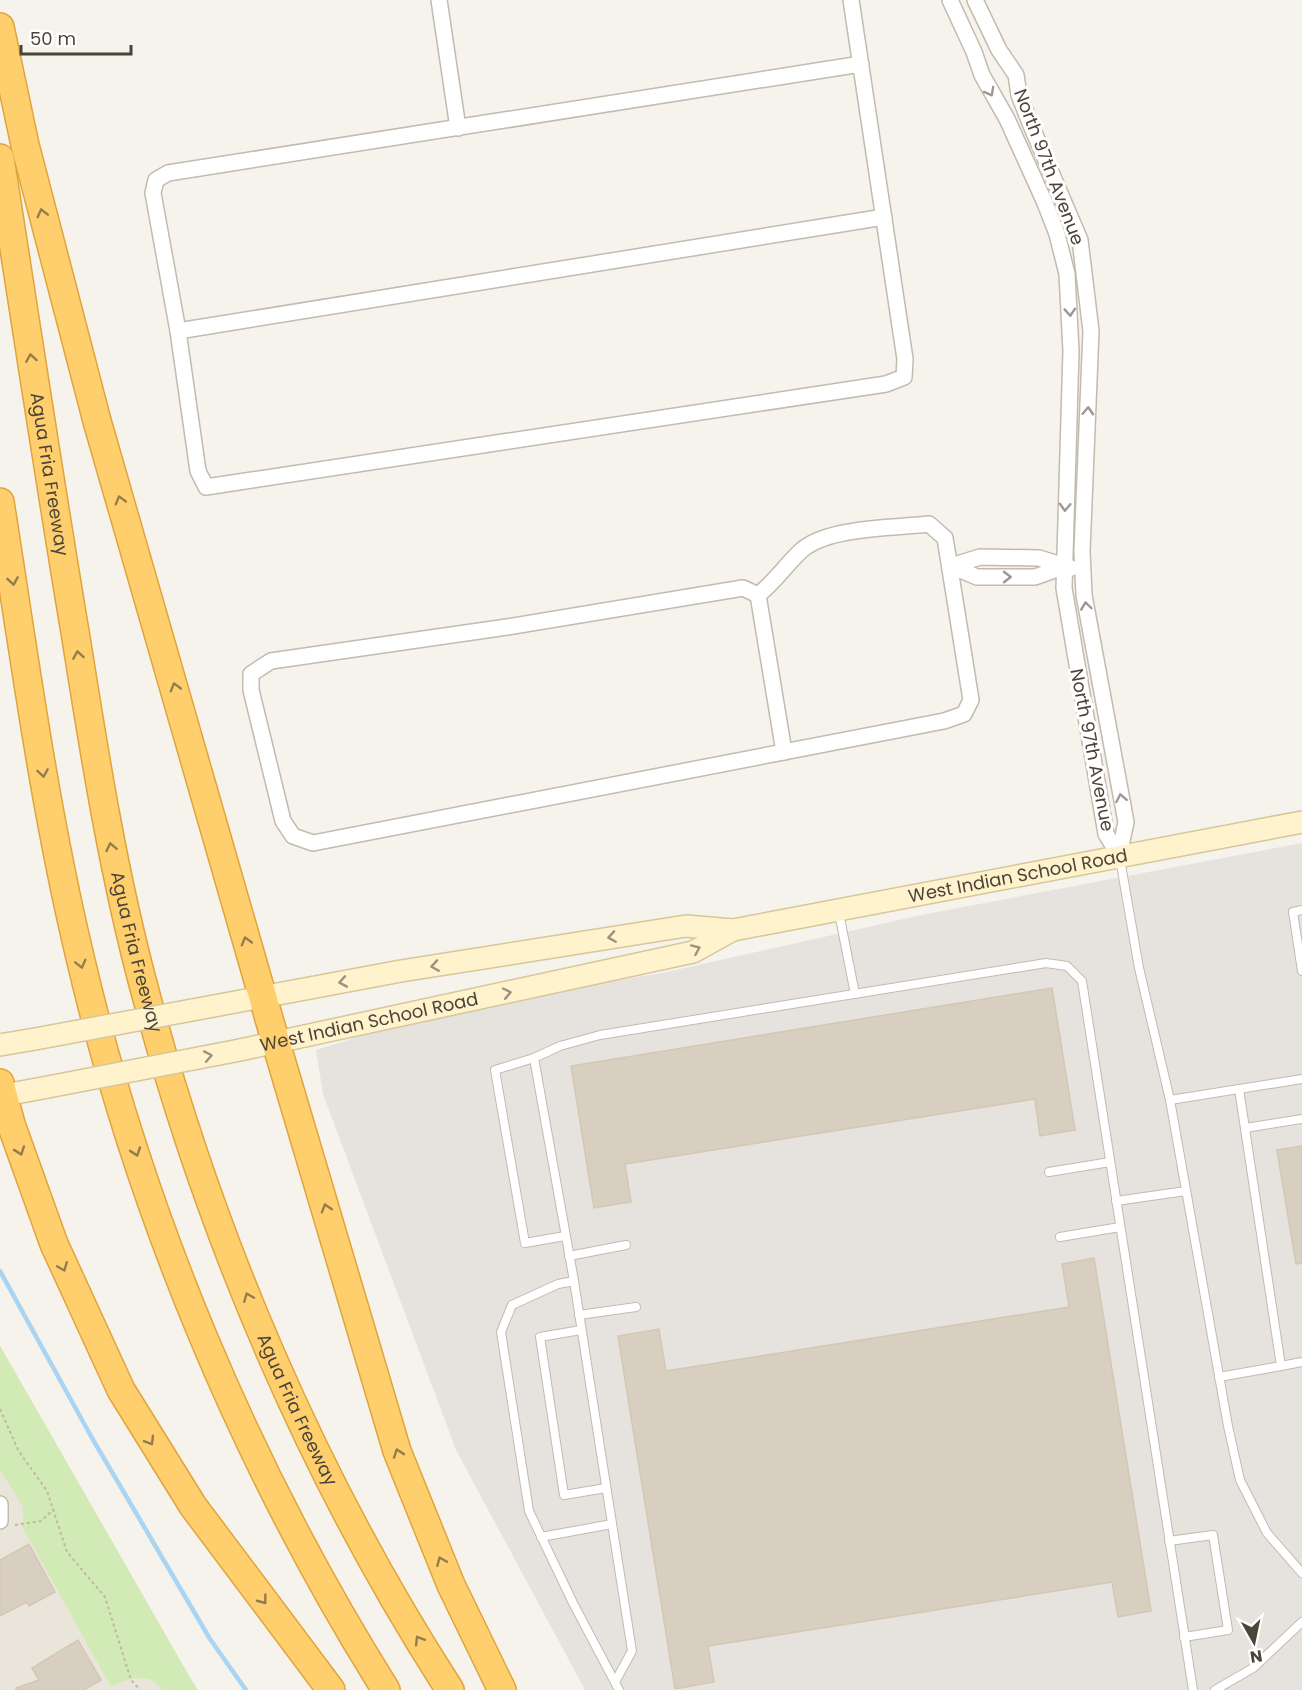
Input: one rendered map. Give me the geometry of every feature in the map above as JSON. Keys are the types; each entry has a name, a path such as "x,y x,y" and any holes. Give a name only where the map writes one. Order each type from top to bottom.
{"highway":[{"path":"0,27 25,145 76,343 262,997 397,1451 451,1585 502,1690"},
{"name":"Agua Fria Freeway","path":"0,158 100,792 146,996 204,1183 275,1361 329,1476 376,1566 450,1690"},
{"path":"0,502 43,776 65,889 93,1009 127,1126 182,1279 233,1402 318,1575 386,1690"},
{"path":"1,1091 62,1265 121,1390 193,1506 331,1690"}],"main road":[{"name":"West Indian School Road","path":"0,1045 400,971 686,926 733,930 1302,822"},
{"name":"West Indian School Road","path":"1,1091 48,1087 276,1043 693,952 733,930"}],"street":[{"path":"439,0 458,128"},
{"path":"851,0 861,64 905,359 904,376 886,384 206,487 198,471 178,332 153,194 156,180 168,173 861,64"},
{"name":"North 97th Avenue","path":"950,0 992,94 1007,119 1045,203 1057,234 1067,274 1071,351 1063,567 1068,627 1106,834 1119,855"},
{"name":"North 97th Avenue","path":"975,0 999,50 1016,75 1019,94 1030,123 1080,240 1091,331 1083,569 1088,624 1126,822 1119,855"},
{"path":"979,66 999,50"},
{"path":"178,332 884,218"},
{"path":"1067,274 1085,276"},
{"path":"928,524 945,538 951,566 971,700 964,714 944,721 313,843 293,836 283,821 250,690 251,674 271,661 507,627 743,588 758,595 774,583 803,550 822,537 928,524"},
{"path":"951,566 980,557 1039,558 1063,567 1083,569"},
{"path":"758,595 784,752"},
{"path":"0,1504 4,1523"}],"lane":[{"path":"1119,855 1139,968 1170,1100 1219,1377 1240,1480 1268,1533 1302,1574"},
{"path":"838,910 855,994"},
{"path":"1302,910 1293,912 1302,971"},
{"path":"566,1236 525,1243 495,1070 534,1058 560,1046 600,1035 1046,963 1067,966 1082,981 1193,1690"},
{"path":"534,1058 574,1281 632,1650 615,1682"},
{"path":"1170,1100 1302,1079"},
{"path":"1239,1089 1281,1366"},
{"path":"1245,1128 1302,1119"},
{"path":"1049,1172 1110,1162"},
{"path":"1116,1201 1186,1191"},
{"path":"1060,1238 1120,1227"},
{"path":"569,1256 626,1245"},
{"path":"574,1281 558,1284 512,1305 501,1332 529,1511 619,1690"},
{"path":"579,1315 636,1307"},
{"path":"581,1330 540,1337 564,1495 606,1488"},
{"path":"1219,1377 1302,1362"},
{"path":"541,1537 612,1524"},
{"path":"1169,1541 1213,1535 1228,1630 1184,1637"},
{"path":"1215,1690 1253,1668 1302,1622"}],"path":[{"path":"0,1409 18,1450 39,1478 54,1509 66,1552 105,1597 130,1680 140,1690"},
{"path":"4,1523 34,1524 54,1509"}],"shaded area":[{"path":"1302,843 1302,1690 585,1690 456,1450 323,1094 316,1050 406,1022 532,995 662,973 926,914"},
{"path":"0,1346 192,1681 198,1690 0,1690"}],"green space":[{"path":"0,1346 198,1690 162,1690 157,1684 145,1678 131,1679 111,1687 23,1528 23,1507 0,1470"}],"building":[{"path":"1052,988 1075,1130 1040,1136 1035,1099 625,1164 631,1202 594,1208 571,1066"},
{"path":"1302,1146 1302,1263 1296,1264 1277,1150"},
{"path":"1094,1258 1151,1611 1118,1617 1112,1582 708,1646 714,1682 675,1689 618,1336 659,1329 666,1371 1069,1307 1062,1264"},
{"path":"29,1544 55,1592 29,1606 27,1602 0,1616 0,1560"},
{"path":"78,1640 101,1680 84,1690 16,1690 16,1688 39,1680 32,1668"}],"waterway":[{"path":"0,1271 92,1438 210,1639 246,1690"}]}
